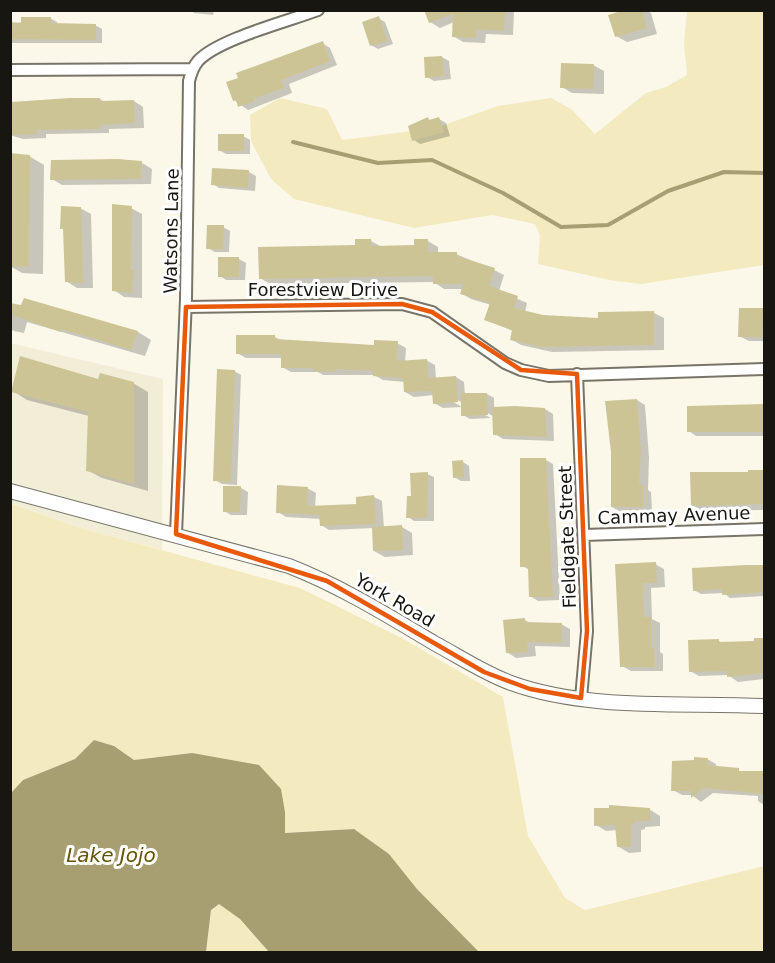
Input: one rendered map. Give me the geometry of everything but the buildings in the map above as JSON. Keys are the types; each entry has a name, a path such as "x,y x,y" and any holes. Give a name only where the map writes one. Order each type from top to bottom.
{"street":[{"path":"10,70 192,69 200,59 215,49 318,10"},
{"name":"Watsons Lane","path":"176,534 186,307 189,81 192,69"},
{"name":"Forestview Drive","path":"186,307 402,304 432,312 493,355 520,370 549,375 765,369"},
{"name":"Fieldgate Street","path":"578,375 587,631 581,698"},
{"name":"York Road","path":"10,491 290,566 327,580 484,672 530,689 554,695 657,705 765,706"},
{"name":"Cammay Avenue","path":"584,535 765,529"}],"highlighted area":[{"path":"402,304 432,312 521,370 577,374 587,631 581,698 530,689 484,672 327,581 176,534 186,307"}],"shaded area":[{"path":"687,11 764,11 764,265 641,284 609,280 538,264 540,235 535,224 492,215 414,228 294,199 271,179 251,141 250,115 280,98 327,109 342,140 435,128 498,106 551,98 571,109 595,134 646,93 666,87 687,75 684,44"},
{"path":"10,343 163,379 162,550 77,527 11,503"},
{"path":"10,503 77,527 300,588 402,638 503,697 528,836 565,898 585,910 764,866 764,952 479,952 417,889 389,854 354,829 285,833 285,812 192,753 134,760 114,746 94,740 75,759 23,780 11,793"},
{"path":"219,903 240,919 269,952 206,952 211,910"}],"water":[{"name":"Lake Jojo","path":"94,740 114,746 134,760 192,753 259,765 281,789 285,812 285,833 354,829 389,854 417,889 479,952 269,952 240,919 219,904 211,910 206,952 11,952 11,793 23,780 75,759"}],"waterway":[{"path":"293,142 378,163 432,160 503,193 561,227 608,225 668,191 724,172 764,173"}]}
